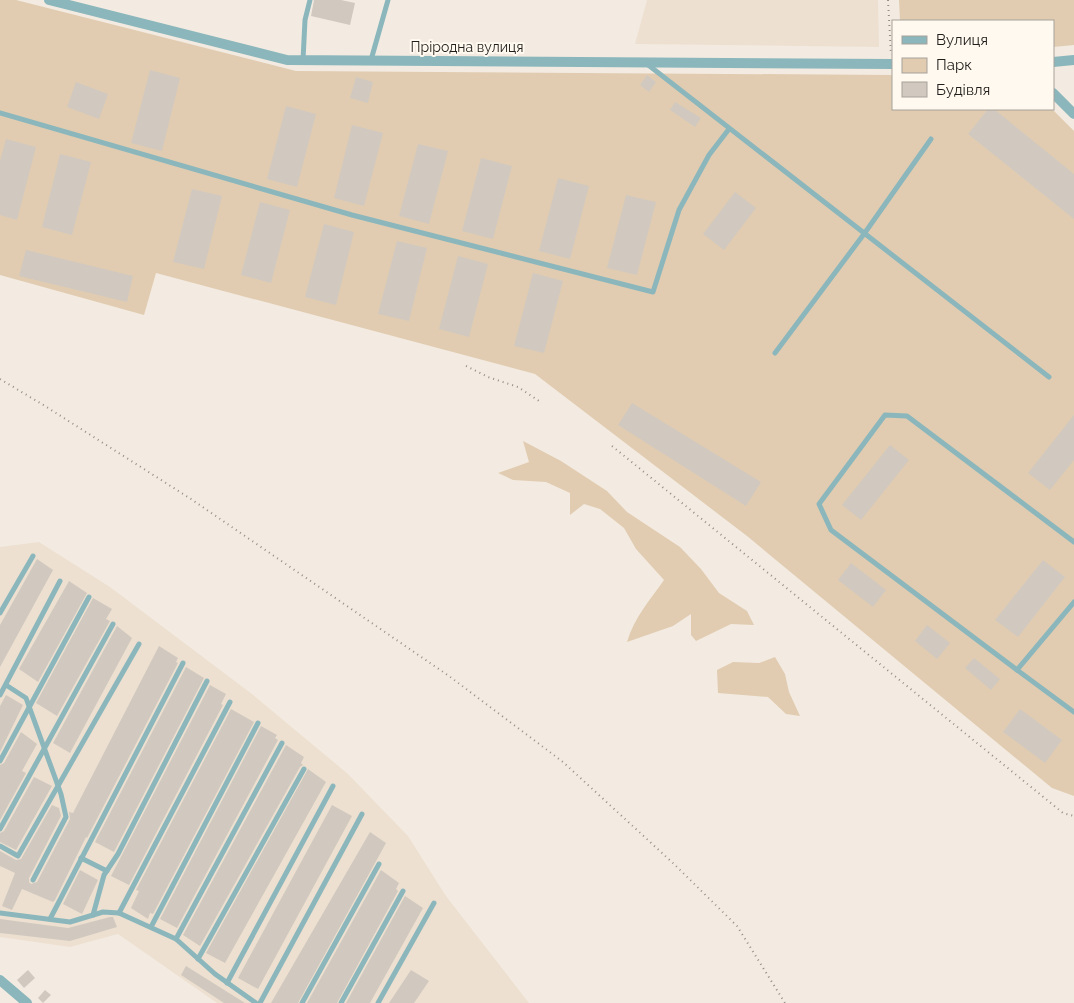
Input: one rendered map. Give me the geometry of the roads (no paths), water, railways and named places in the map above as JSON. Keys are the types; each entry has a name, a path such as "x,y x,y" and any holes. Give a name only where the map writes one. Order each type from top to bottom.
{"street":[{"name":"Пріродна вулиця","path":"49,0 286,60 892,64"},
{"path":"1054,62 1074,60"},
{"path":"1054,94 1074,114"},
{"path":"0,980 27,1003"}],"lane":[{"path":"303,60 305,20 310,0"},
{"path":"372,60 388,0"},
{"path":"645,62 1049,377"},
{"path":"0,113 352,214 653,292 679,210 709,155 729,129"},
{"path":"775,353 864,234 931,139"},
{"path":"1074,542 907,416 885,415 819,504 831,530 1074,712"},
{"path":"0,613 2,603 33,556"},
{"path":"0,695 60,581"},
{"path":"0,761 89,597"},
{"path":"1017,670 1074,602"},
{"path":"0,829 113,624"},
{"path":"0,846 18,856 59,788 139,644"},
{"path":"50,920 183,663"},
{"path":"93,915 104,875 118,854 207,680"},
{"path":"6,685 26,698 59,788 66,817 33,880"},
{"path":"119,912 230,702"},
{"path":"151,927 258,723"},
{"path":"176,939 282,743"},
{"path":"198,959 304,769"},
{"path":"227,983 333,786"},
{"path":"260,1003 362,814"},
{"path":"82,858 107,871"},
{"path":"302,1003 379,864"},
{"path":"340,1003 403,891"},
{"path":"378,1003 434,903"},
{"path":"0,914 70,922 103,912 119,912 176,939 227,983 256,1003"}]}
